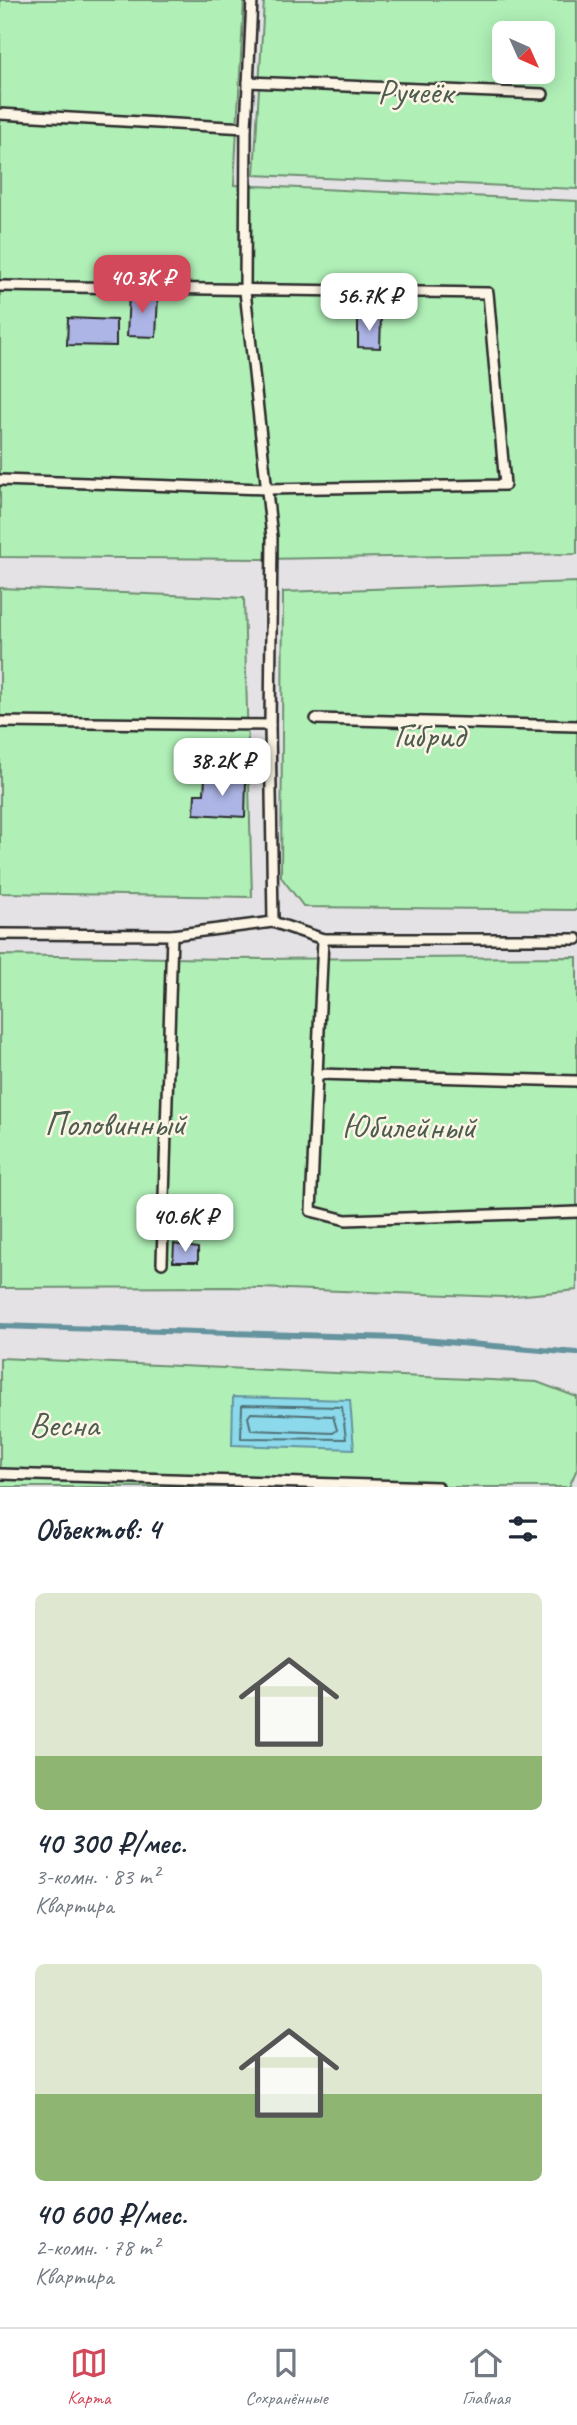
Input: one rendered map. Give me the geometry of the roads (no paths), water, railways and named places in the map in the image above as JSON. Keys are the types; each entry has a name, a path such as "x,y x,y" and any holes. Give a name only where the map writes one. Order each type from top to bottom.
{"lane":[{"path":"252,0 246,128 245,291 272,537 270,725 273,922"},
{"path":"248,82 543,94"},
{"path":"0,114 246,128"},
{"path":"0,286 488,293 505,485 266,489 0,480"},
{"path":"316,719 577,726"},
{"path":"0,722 270,725"},
{"path":"0,934 172,935 273,922 323,939 577,939"},
{"path":"162,1263 172,935"},
{"path":"323,939 311,1211 346,1220 577,1212"},
{"path":"317,1074 577,1081"},
{"path":"0,1474 438,1487"}],"water":[{"path":"233,1397 350,1400 354,1449 232,1445"}],"waterway":[{"path":"0,1326 399,1338 577,1353"}],"park label":[{"name":"Ручеёк","path":"415,91"},
{"name":"Гибрид","path":"429,735"},
{"name":"Половинный","path":"115,1123"},
{"name":"Юбилейный","path":"409,1126"},
{"name":"Весна","path":"64,1424"}]}
